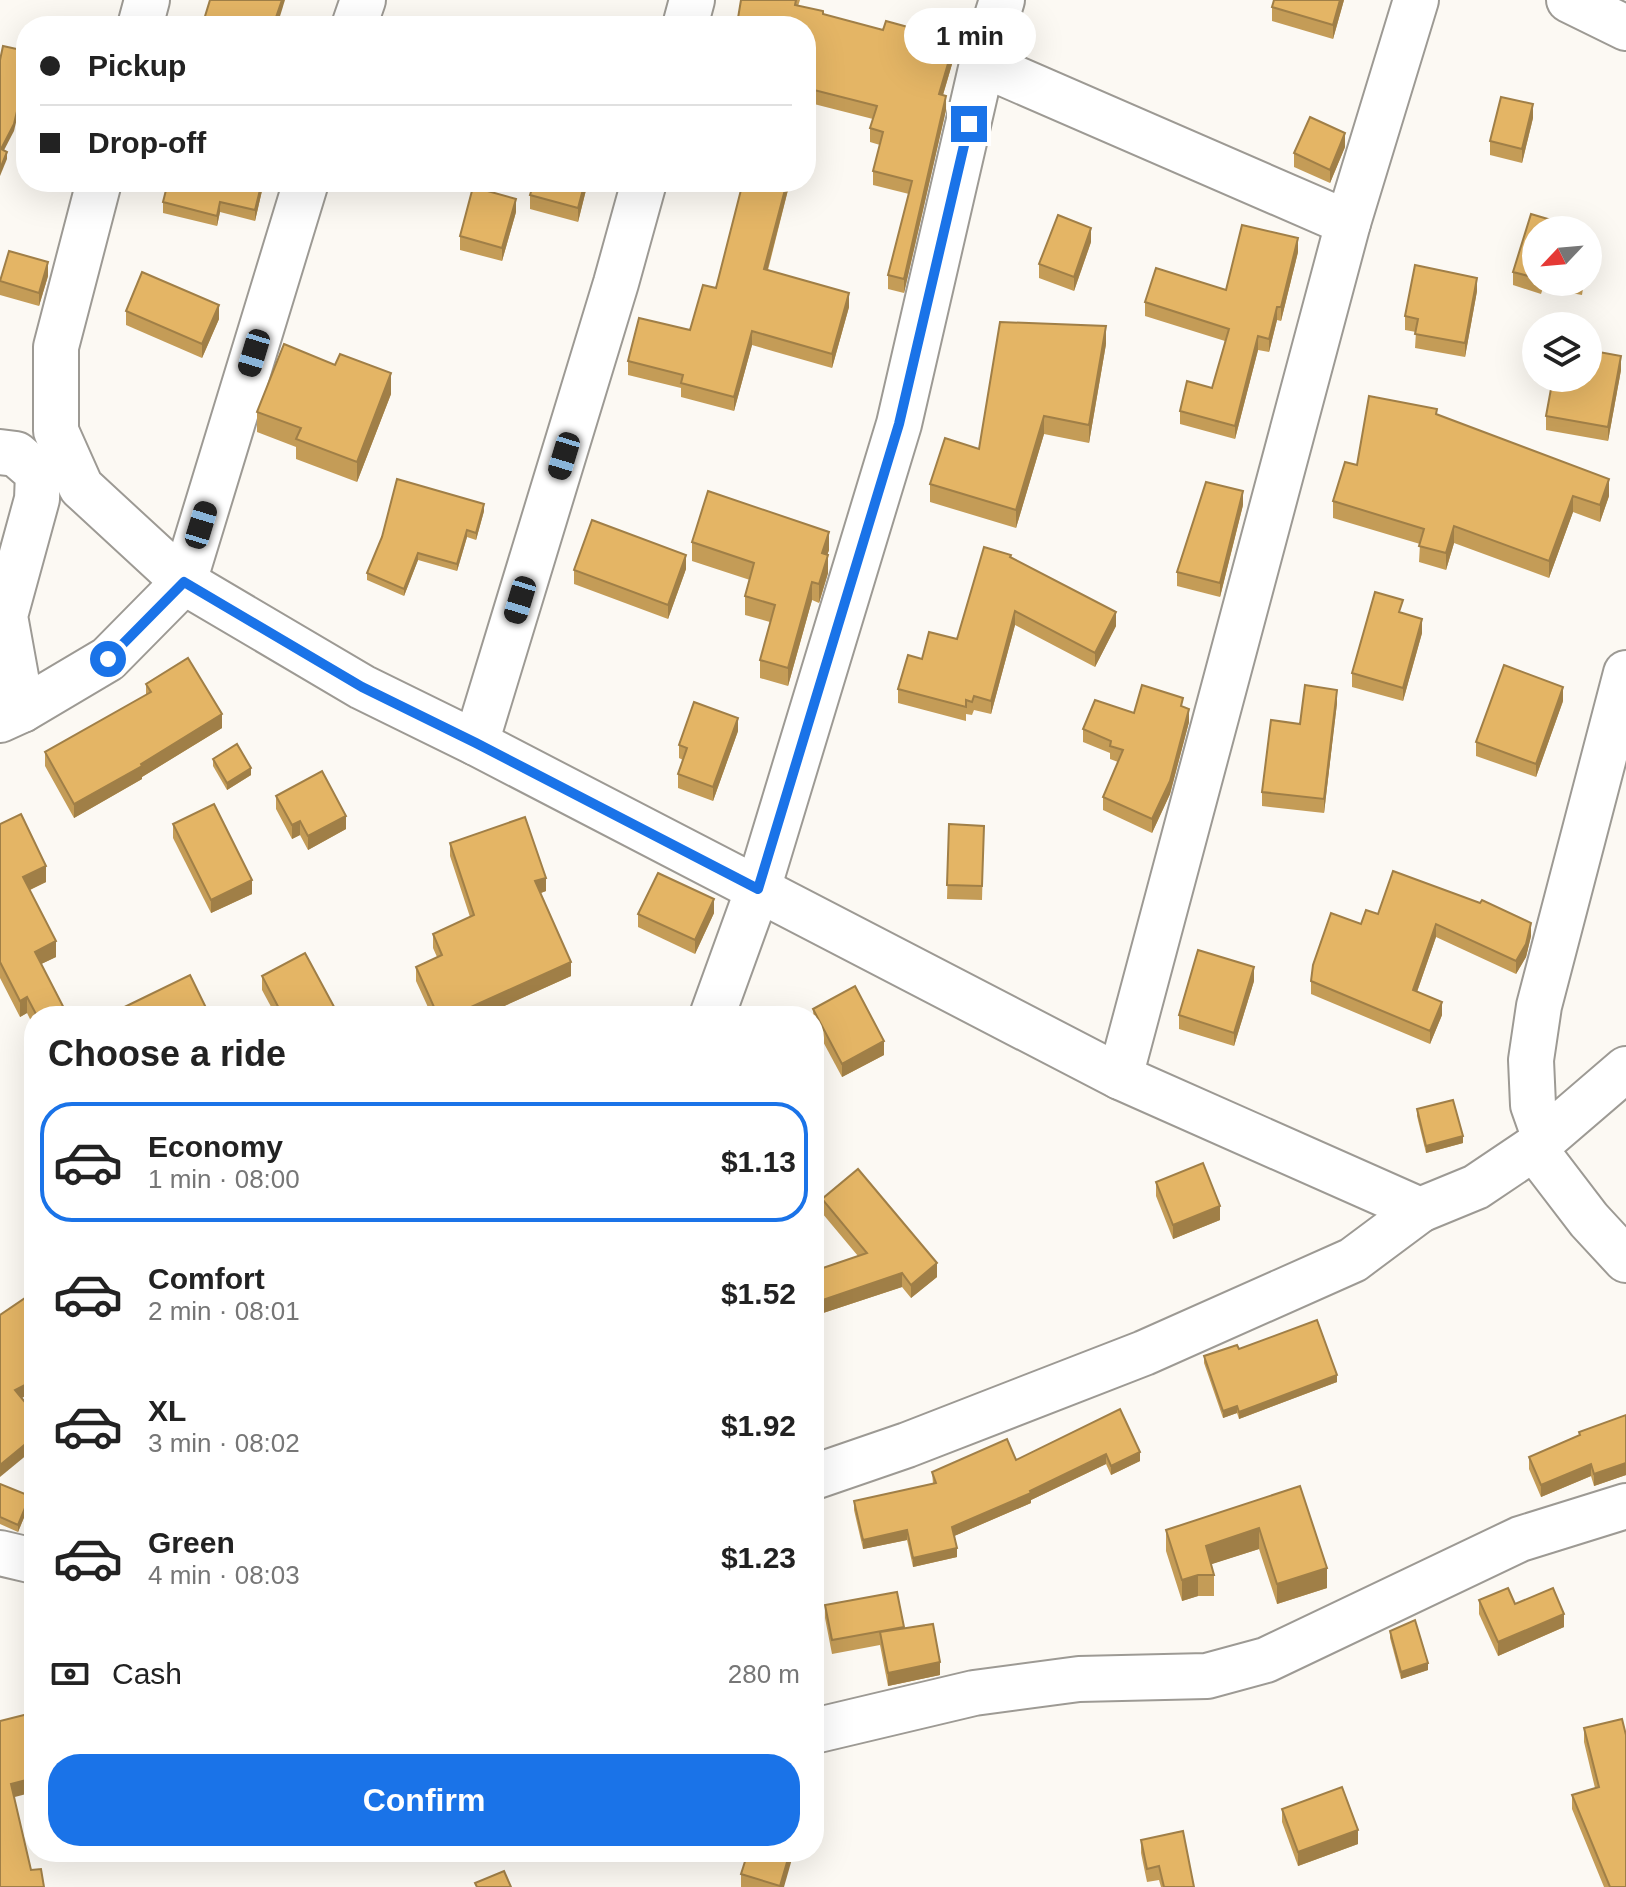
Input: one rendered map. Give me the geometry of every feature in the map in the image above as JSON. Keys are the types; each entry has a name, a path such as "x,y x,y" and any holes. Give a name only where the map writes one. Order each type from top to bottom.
{"street":[{"path":"716,1006 758,889 899,424 982,64 1002,0"},
{"path":"1120,1077 1348,223 1416,0"},
{"path":"1569,0 1626,28"},
{"path":"982,64 1348,223"},
{"path":"96,192 56,347 56,431 81,487 184,582 362,687 1120,1077 1420,1210"},
{"path":"0,452 16,454 38,473 37,499 5,616 11,715 108,659 184,582 303,192"},
{"path":"476,743 612,298 641,192"},
{"path":"1626,673 1539,1006 1531,1060 1539,1144 1589,1220 1626,1260"},
{"path":"824,1474 907,1445 1144,1353 1353,1260 1420,1210 1476,1187 1539,1144 1626,1069"},
{"path":"824,1729 974,1693 1079,1679 1207,1676 1266,1660 1520,1539 1626,1506"},
{"path":"0,1553 24,1559"}],"building":[{"path":"210,0 282,0 276,16 205,16"},
{"path":"741,0 796,0 795,5 883,30 886,21 955,40 939,94 946,96 904,279 888,275 912,181 873,171 883,132 870,128 877,106 816,91 816,16 738,16"},
{"path":"1274,0 1340,0 1333,25 1272,7"},
{"path":"3,46 16,49 16,116 1,149 7,152 0,169 0,60"},
{"path":"1501,97 1533,104 1522,149 1490,141"},
{"path":"1310,117 1345,133 1330,170 1294,153"},
{"path":"166,192 260,192 255,210 220,202 217,216 163,202"},
{"path":"472,192 491,192 516,199 502,248 460,236"},
{"path":"531,192 582,192 578,208 530,195"},
{"path":"740,192 784,192 764,269 849,293 832,354 752,331 734,397 681,383 683,375 628,361 639,318 690,330 703,285 716,288"},
{"path":"1058,215 1091,228 1074,277 1039,264"},
{"path":"1242,225 1298,238 1281,307 1277,307 1269,339 1258,336 1235,426 1180,411 1187,381 1212,388 1229,329 1145,302 1156,268 1226,290"},
{"path":"1522,243 1522,274 1513,272"},
{"path":"9,251 48,262 39,293 0,281"},
{"path":"1415,265 1477,278 1465,343 1415,334 1418,319 1405,316"},
{"path":"142,272 219,305 202,344 126,311"},
{"path":"1000,322 1106,326 1089,425 1044,416 1016,510 930,484 945,438 979,449"},
{"path":"284,344 335,365 340,354 391,373 357,462 296,439 301,428 257,412"},
{"path":"1602,353 1621,356 1608,427 1546,416 1550,392 1602,392"},
{"path":"1369,396 1437,409 1436,414 1609,479 1600,505 1573,496 1549,561 1454,526 1446,553 1419,546 1424,529 1333,501 1345,462 1357,465"},
{"path":"397,479 484,504 476,533 467,530 457,564 418,553 404,589 367,573 382,537"},
{"path":"1206,482 1243,491 1220,583 1177,572"},
{"path":"708,491 829,532 822,553 828,555 819,584 812,582 788,668 760,660 775,605 745,596 754,563 692,542"},
{"path":"592,520 686,555 668,605 574,570"},
{"path":"984,547 1011,555 1116,612 1095,653 1015,611 991,701 974,696 972,702 966,700 966,707 898,689 908,655 922,659 929,632 957,639"},
{"path":"1375,592 1403,600 1399,612 1422,619 1403,688 1352,673"},
{"path":"188,658 222,714 142,766 74,804 45,752 151,692 146,684"},
{"path":"1504,665 1563,687 1536,764 1476,742"},
{"path":"1142,685 1183,698 1181,706 1189,709 1170,781 1152,819 1103,797 1123,750 1110,746 1111,741 1083,729 1095,700 1134,713"},
{"path":"1305,685 1337,690 1324,799 1262,792 1271,720 1300,724"},
{"path":"694,702 738,718 713,787 678,774 687,748 679,745"},
{"path":"237,744 251,768 227,783 213,759"},
{"path":"322,771 346,816 308,836 300,821 292,825 276,796"},
{"path":"214,804 252,880 211,900 173,824"},
{"path":"21,814 46,866 23,877 56,941 35,952 63,1006 32,1006 27,997 20,1001 0,962 0,824"},
{"path":"525,817 546,878 535,881 571,962 473,1006 434,1006 416,967 442,955 433,934 474,915 450,843"},
{"path":"949,824 984,826 982,886 947,885"},
{"path":"1393,871 1480,903 1482,900 1531,923 1526,944 1516,961 1436,924 1413,990 1442,1002 1430,1031 1311,981 1313,965 1331,913 1361,924 1366,910 1378,914"},
{"path":"658,873 714,899 695,940 638,914"},
{"path":"1198,950 1254,967 1234,1033 1179,1015"},
{"path":"305,953 334,1006 278,1006 262,976"},
{"path":"190,975 205,1006 126,1006"},
{"path":"855,986 884,1041 842,1064 824,1030 824,1006 818,1006"},
{"path":"1453,1100 1463,1136 1426,1146 1417,1109"},
{"path":"1203,1163 1220,1206 1173,1225 1156,1182"},
{"path":"858,1169 937,1263 911,1285 902,1273 824,1300 824,1268 867,1253 824,1201 824,1197"},
{"path":"24,1299 24,1386 15,1390 24,1401 24,1445 0,1465 0,1315"},
{"path":"1317,1320 1337,1375 1239,1412 1237,1406 1223,1411 1204,1356 1237,1345 1239,1349"},
{"path":"1120,1409 1140,1452 1111,1466 1106,1454 1031,1493 952,1527 957,1548 913,1558 907,1530 863,1540 854,1501 936,1483 932,1472 1007,1439 1016,1460"},
{"path":"1626,1415 1626,1463 1594,1474 1591,1464 1541,1485 1529,1457 1580,1435 1579,1432"},
{"path":"0,1484 24,1494 24,1510 18,1525 0,1517"},
{"path":"1300,1486 1327,1568 1277,1584 1259,1528 1206,1546 1214,1575 1198,1575 1182,1580 1166,1530"},
{"path":"1508,1588 1515,1604 1553,1588 1564,1614 1498,1642 1479,1600"},
{"path":"897,1592 904,1627 832,1640 825,1605"},
{"path":"1415,1620 1428,1663 1401,1672 1390,1631"},
{"path":"933,1624 940,1662 888,1673 880,1632"},
{"path":"24,1715 24,1781 11,1784 24,1840 24,1862 29,1862 31,1870 41,1869 44,1887 0,1887 0,1721"},
{"path":"1622,1719 1626,1735 1626,1887 1610,1887 1572,1795 1599,1787 1584,1728"},
{"path":"1342,1787 1358,1830 1298,1852 1282,1809"},
{"path":"1183,1831 1194,1887 1164,1887 1159,1866 1147,1869 1141,1840"},
{"path":"745,1862 787,1862 780,1886 741,1874"},
{"path":"504,1871 511,1887 477,1887 475,1883"}],"route":[{"path":"108,659 184,582 362,687 758,889 899,424 969,124"}]}
